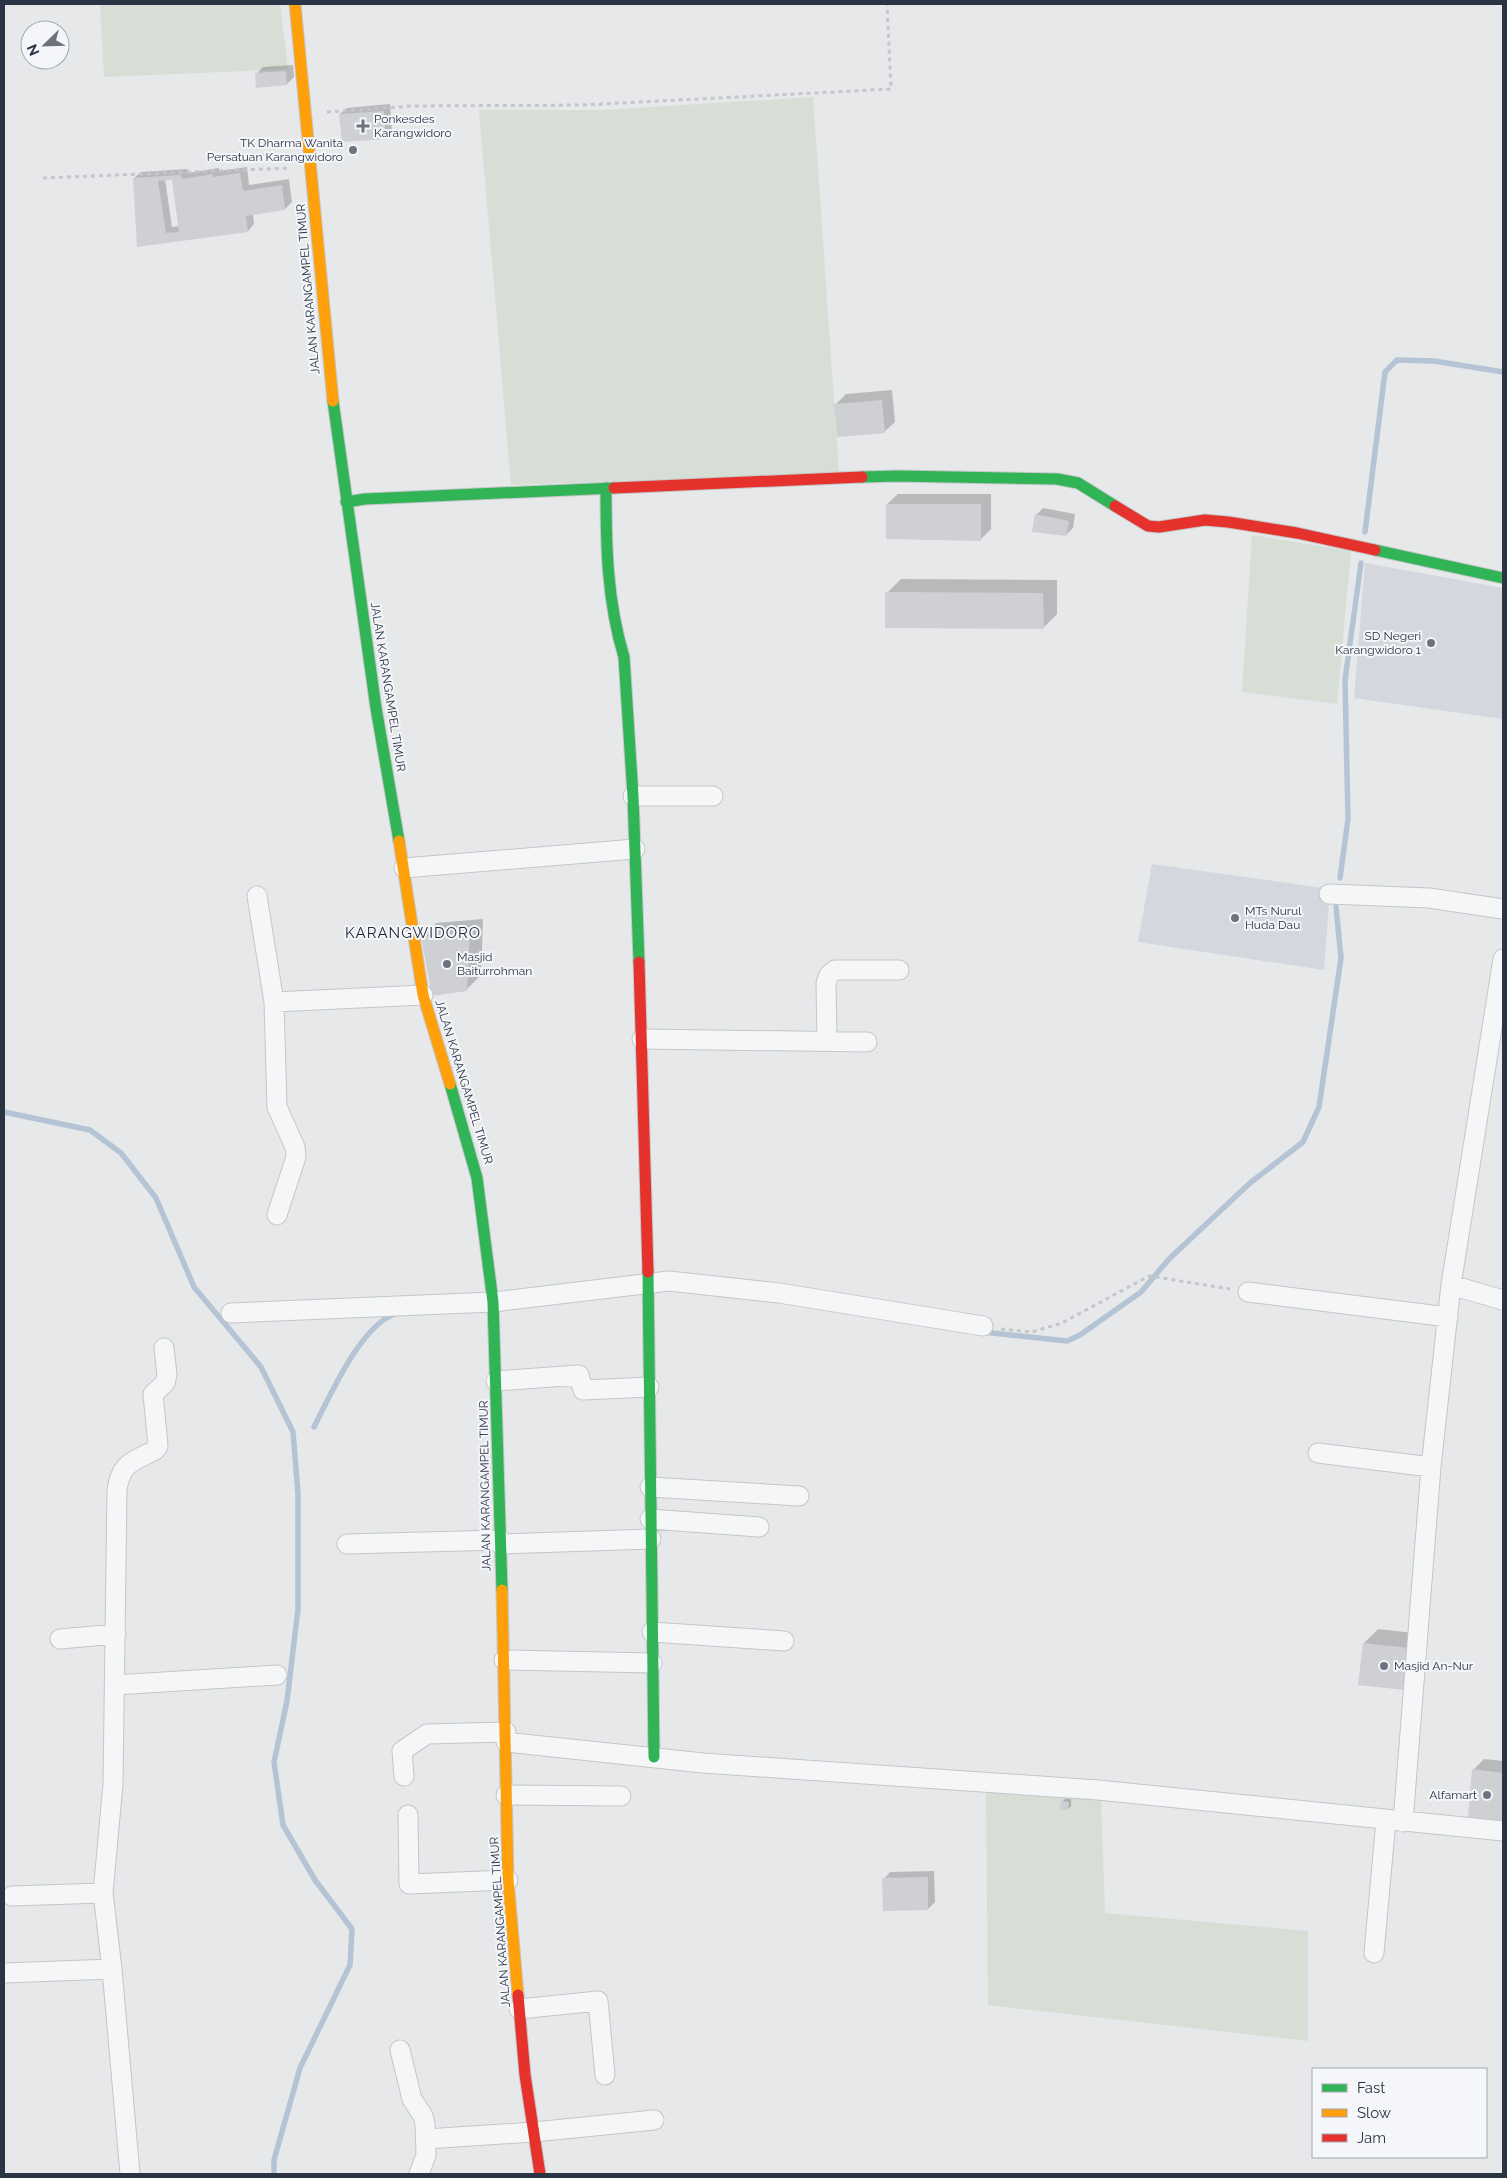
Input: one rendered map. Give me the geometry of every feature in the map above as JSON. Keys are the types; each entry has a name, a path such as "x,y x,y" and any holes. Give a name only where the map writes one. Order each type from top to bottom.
{"street":[{"name":"JALAN KARANGAMPEL TIMUR","path":"295,4 330,382 376,708 424,995 433,1033 463,1124 477,1178 493,1302 506,1737 508,1880 526,2075 540,2174"},
{"path":"346,502 365,499 897,476 1067,480 1091,490 1148,526 1159,527 1205,520 1228,522 1297,533 1503,578"},
{"path":"606,488 606,574 615,630 624,657 633,796 642,1039 648,1284 654,1757"},
{"path":"633,796 713,796"},
{"path":"404,868 635,849"},
{"path":"1329,894 1429,898 1503,909"},
{"path":"257,896 274,1002 277,1107 295,1147 296,1157 277,1215"},
{"path":"1374,1953 1395,1821 1451,1285 1501,983 1503,959"},
{"path":"828,1041 826,983 829,975 835,970 899,970"},
{"path":"274,1002 424,995"},
{"path":"642,1039 867,1042"},
{"path":"231,1313 493,1302 669,1281 731,1287 983,1326"},
{"path":"1451,1285 1503,1300"},
{"path":"1248,1292 1448,1317"},
{"path":"130,2174 112,1969 103,1893 113,1784 118,1480 126,1465 155,1450 158,1446 153,1394 165,1383 167,1375 164,1348"},
{"path":"496,1381 579,1375 582,1390 650,1387"},
{"path":"1318,1453 1431,1467"},
{"path":"650,1487 799,1496"},
{"path":"650,1519 759,1527"},
{"path":"347,1544 651,1539"},
{"path":"652,1632 784,1641"},
{"path":"60,1639 116,1634"},
{"path":"504,1660 652,1663"},
{"path":"115,1685 277,1674"},
{"path":"404,1776 402,1751 427,1734 506,1737 703,1763 1107,1791 1503,1831"},
{"path":"506,1795 621,1796"},
{"path":"408,1814 409,1884 508,1880"},
{"path":"12,1896 103,1893"},
{"path":"4,1973 112,1969"},
{"path":"519,2009 598,2001 606,2075"},
{"path":"400,2050 412,2099 423,2116 426,2155 419,2174"},
{"path":"426,2139 534,2132 654,2120"}],"path":[{"path":"304,114 412,106 582,104 891,89 887,4"},
{"path":"44,178 310,167"},
{"path":"983,1326 1032,1332 1062,1323 1149,1276 1248,1292"}],"shaded area":[{"path":"100,4 280,4 288,69 104,77"},
{"path":"813,97 839,473 511,485 479,110 601,110"},
{"path":"1252,535 1351,551 1337,704 1242,692"},
{"name":"SD Negeri Karangwidoro 1","path":"1365,563 1503,588 1503,719 1354,698"},
{"name":"MTs Nurul Huda Dau","path":"1152,864 1330,889 1324,970 1138,942"},
{"path":"986,1792 1101,1800 1105,1913 1308,1931 1308,2041 988,2005"}],"building":[{"path":"286,71 287,85 256,88 255,73"},
{"name":"Ponkesdes Karangwidoro","path":"384,111 386,139 342,142 339,114"},
{"path":"240,173 243,191 282,185 285,210 246,216 248,232 137,247 133,178 181,175 182,179 213,174 213,177","holes":["172,180 179,232 166,233 158,181"]},
{"path":"882,400 885,433 837,437 834,404"},
{"path":"886,504 981,504 981,541 886,539"},
{"path":"1035,514 1069,521 1066,536 1032,532"},
{"path":"885,592 1043,593 1044,629 885,628"},
{"name":"Masjid Baiturrohman","path":"470,932 467,991 432,996 421,937"},
{"name":"Masjid An-Nur","path":"1363,1643 1410,1648 1405,1690 1358,1685"},
{"name":"Alfamart","path":"1472,1769 1503,1773 1503,1821 1468,1817"},
{"path":"1061,1801 1069,1802 1068,1810 1060,1810"},
{"path":"928,1877 928,1910 883,1911 882,1878"}],"waterway":[{"path":"1365,532 1385,372 1397,360 1434,361 1503,372"},
{"path":"1340,878 1348,819 1345,680 1361,563"},
{"path":"983,1332 1067,1341 1080,1335 1141,1292 1169,1259 1250,1183 1303,1142 1319,1107 1341,958 1336,907"},
{"path":"4,1112 90,1130 121,1153 156,1198 194,1287 261,1367 293,1432 298,1494 298,1609 287,1701 274,1762 283,1825 315,1880 352,1929 350,1965 300,2068 274,2160 274,2174"},
{"path":"314,1427 359,1346 382,1321 395,1314"}],"traffic: fast":[{"path":"333,401 376,708 399,841"},
{"path":"862,477 1057,479 1078,483 1115,506"},
{"path":"606,488 606,531 611,594 618,636 624,657 633,796 639,962"},
{"path":"346,502 365,499 614,488"},
{"path":"1375,550 1503,578"},
{"path":"450,1084 477,1178 493,1302 502,1590"},
{"path":"648,1272 654,1757"}],"traffic: slow":[{"path":"295,4 333,401"},
{"path":"399,841 423,995 450,1084"},
{"path":"502,1590 508,1880 518,1995"}],"traffic: jam":[{"path":"614,488 862,477"},
{"path":"1115,506 1148,526 1159,527 1205,520 1228,522 1297,533 1375,550"},
{"path":"639,962 648,1272"},
{"path":"518,1995 525,2075 540,2174"}],"place":[{"name":"Ponkesdes Karangwidoro","path":"363,126"},
{"name":"TK Dharma Wanita Persatuan Karangwidoro","path":"353,150"},
{"name":"SD Negeri Karangwidoro 1","path":"1431,643"},
{"name":"MTs Nurul Huda Dau","path":"1235,918"},
{"name":"Masjid Baiturrohman","path":"447,964"},
{"name":"Masjid An-Nur","path":"1384,1666"},
{"name":"Alfamart","path":"1487,1795"}],"district":[{"name":"KARANGWIDORO","path":"413,933"}]}
